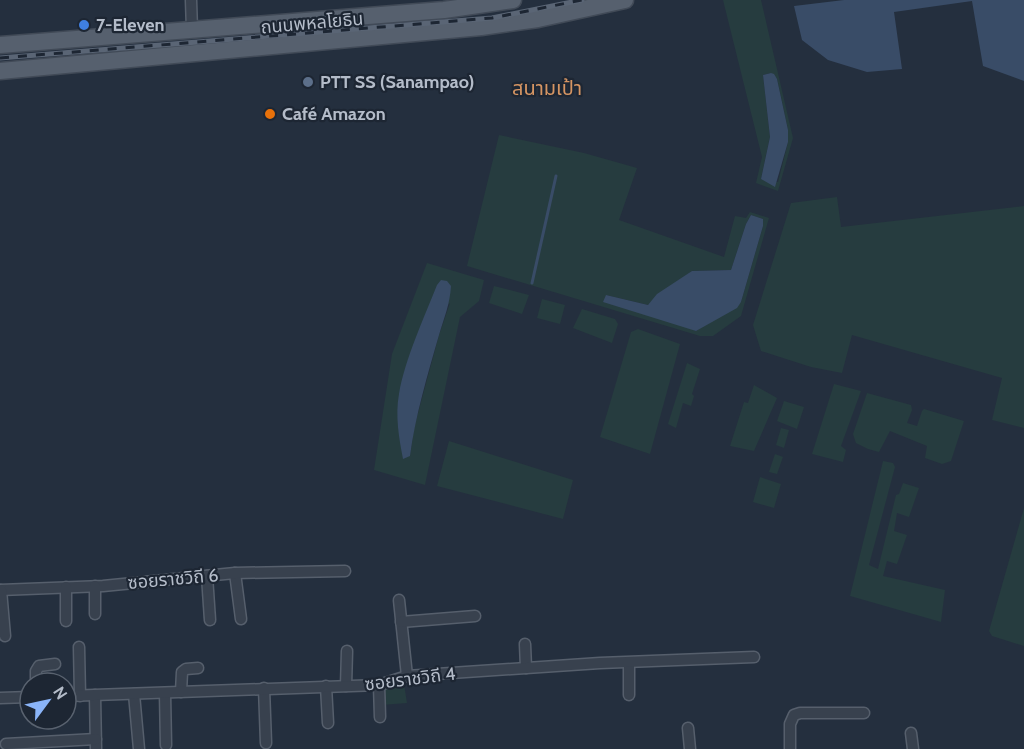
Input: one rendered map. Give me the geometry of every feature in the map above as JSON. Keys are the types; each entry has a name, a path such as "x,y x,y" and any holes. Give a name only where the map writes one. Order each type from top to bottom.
{"main road":[{"name":"ถนนพหลโยธิน","path":"0,45 444,10 513,0"},
{"name":"ถนนพหลโยธิน","path":"0,71 508,24 625,0"},
{"path":"305,20 306,42"}],"street":[{"path":"191,0 192,30"},
{"name":"ซอยราชวิถี 6","path":"1,590 95,586 235,573 345,571"},
{"path":"235,573 241,620"},
{"path":"207,576 210,620"},
{"path":"95,586 95,614"},
{"path":"66,587 66,621"},
{"path":"1,590 5,636"},
{"path":"399,600 407,676"},
{"path":"401,622 475,616"},
{"path":"525,644 526,668"},
{"path":"79,648 81,696"},
{"path":"346,686 347,651"},
{"name":"ซอยราชวิถี 4","path":"81,696 379,685 407,676 754,657"},
{"path":"629,663 629,695"},
{"path":"36,671 39,666 55,664"},
{"path":"181,692 183,672 186,669 198,668"},
{"path":"379,685 380,717"},
{"path":"326,686 328,723"},
{"path":"264,688 266,742"},
{"path":"165,693 166,746"},
{"path":"134,694 139,749"},
{"path":"6,744 96,744 95,695"},
{"path":"0,698 18,697"},
{"path":"789,749 790,724 794,715 864,712"},
{"path":"688,728 690,749"},
{"path":"911,733 913,749"}],"green space":[{"path":"723,0 761,0 793,138 778,191 756,183 762,157","holes":["771,73 777,79 788,130 788,142 778,182 761,179 770,137 763,75"]},
{"path":"499,135 584,153 637,168 619,220 724,257 735,216 746,218 750,212 769,218 741,316 713,336 700,336 467,266","holes":["751,215 763,219 741,302 696,331 606,295 648,305 692,271 731,270"]},
{"path":"837,197 841,227 1024,206 1024,428 992,420 1002,378 852,335 842,373 811,367 761,351 753,325 791,203"},
{"path":"427,263 484,280 479,301 460,317 425,485 374,470 392,354","holes":["450,303 414,428 410,456 420,331"]},
{"path":"494,286 529,295 522,314 489,303"},
{"path":"542,299 565,305 560,324 537,318"},
{"path":"582,309 615,319 618,324 612,343 573,328"},
{"path":"638,329 680,344 650,454 600,437 631,332"},
{"path":"687,363 700,369 692,394 694,396 691,406 683,403 676,428 668,424"},
{"path":"834,384 861,391 841,446 846,450 843,462 812,454"},
{"path":"754,385 777,398 754,451 730,446 744,402 748,403"},
{"path":"867,393 911,405 912,410 907,423 917,426 924,409 964,421 951,461 942,464 925,458 927,446 890,431 879,452 856,443 853,434"},
{"path":"784,401 804,407 797,429 777,421"},
{"path":"781,428 789,430 784,448 776,445"},
{"path":"449,441 573,480 563,519 437,486"},
{"path":"775,454 783,457 777,474 769,472"},
{"path":"883,461 893,463 895,467 869,565 878,569 896,495 899,494 903,483 919,488 909,517 897,513 894,531 907,535 897,564 887,561 883,576 945,590 941,622 850,596"},
{"path":"760,477 781,484 774,508 753,502"},
{"path":"1024,508 1024,646 992,636 989,631"},
{"path":"404,684 407,703 381,705 379,688"}],"water":[{"path":"844,0 1024,0 1024,81 983,66 972,1 894,12 902,69 867,72 828,60 802,40 794,6"},
{"path":"771,73 777,79 788,130 788,142 775,187 761,179 770,137 763,75"},
{"path":"751,215 763,219 763,226 741,302 737,308 696,331 603,302 606,295 648,305 657,294 692,271 731,270"},
{"path":"441,280 447,281 451,286 449,299 422,395 410,456 403,459 397,419 402,381 415,339"}],"waterway":[{"path":"532,283 556,176"}],"railway":[{"path":"0,58 492,18 582,0"}],"place":[{"name":"7-Eleven","path":"84,25"},
{"name":"PTT SS (Sanampao)","path":"308,82"},
{"name":"Café Amazon","path":"270,114"}],"district":[{"name":"สนามเป้า","path":"547,88"}]}
